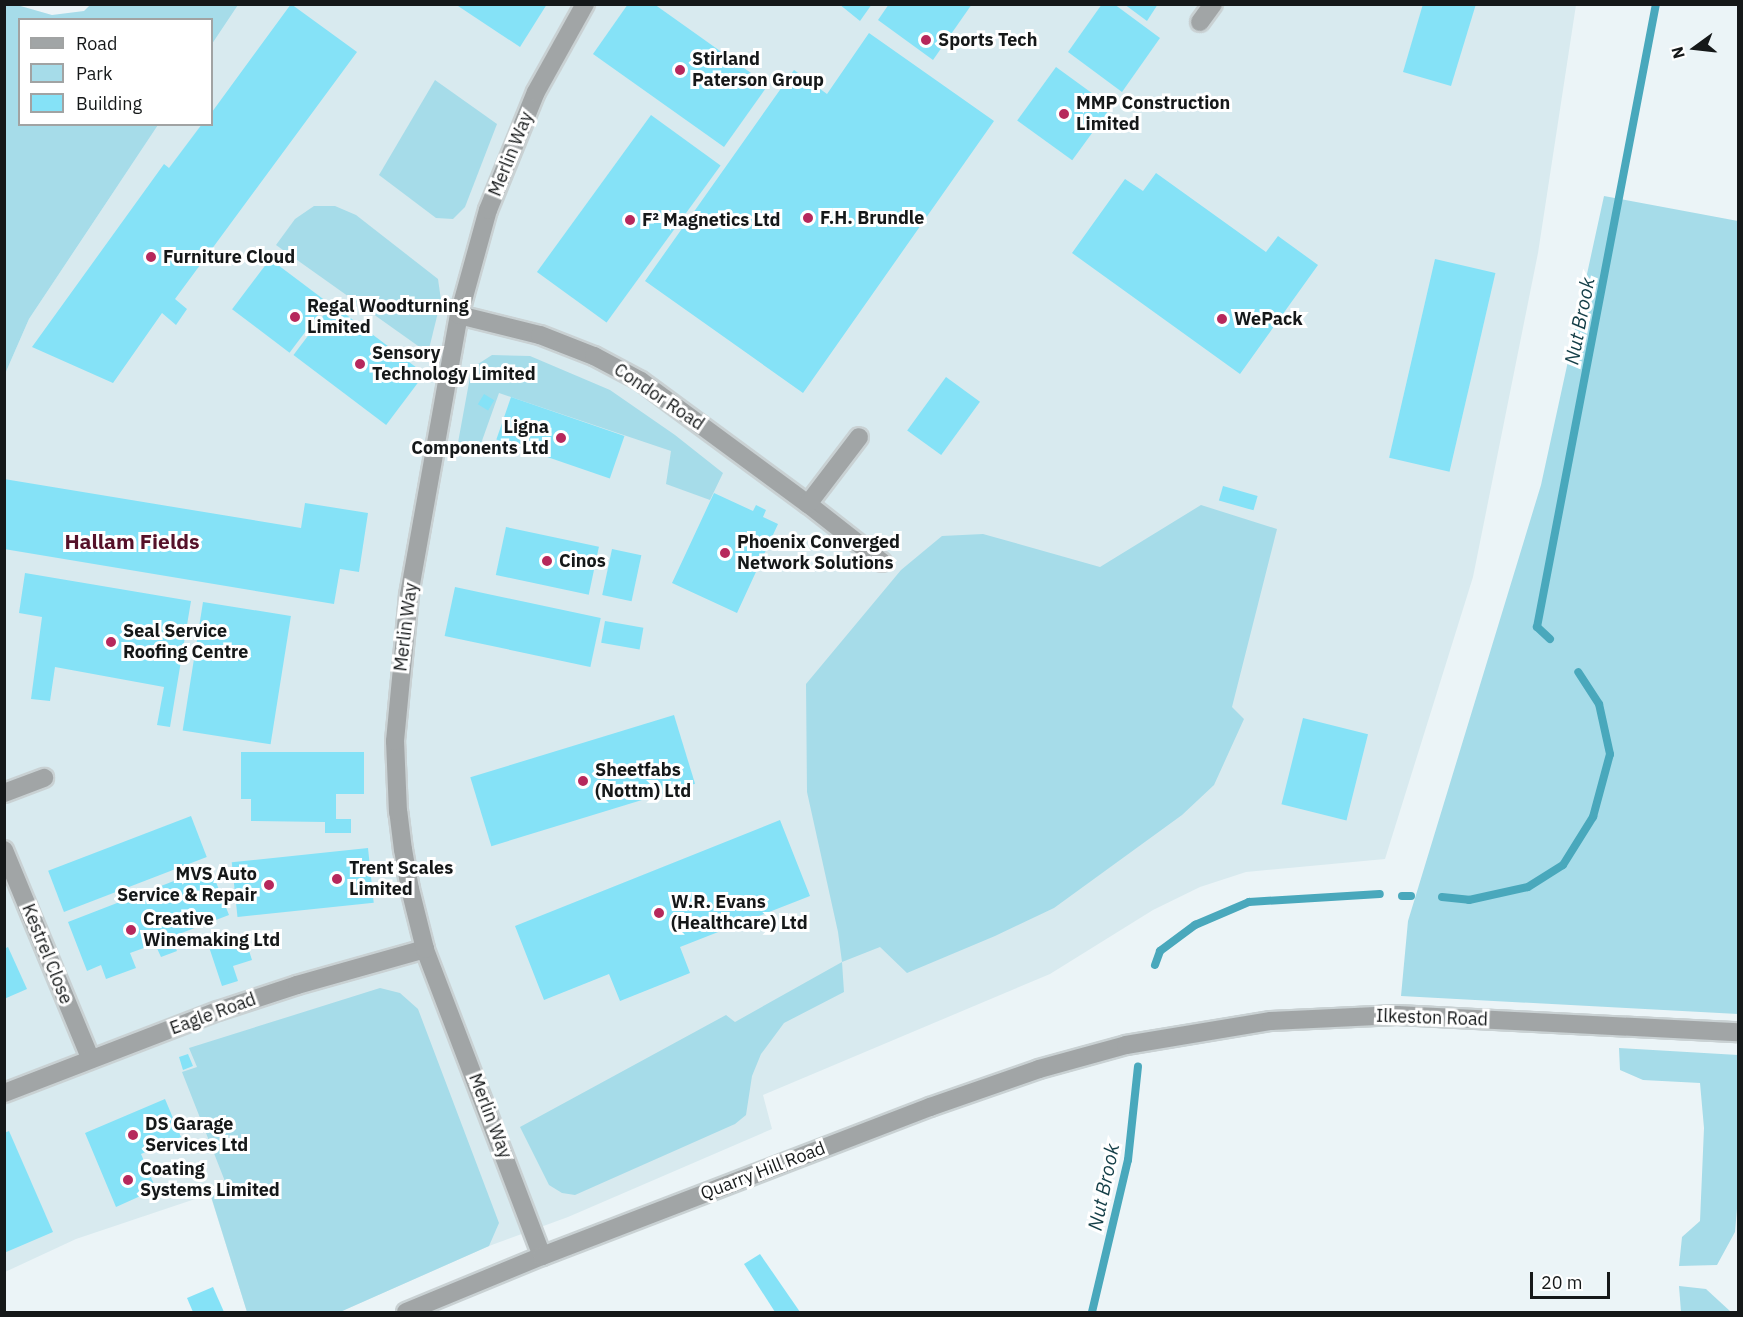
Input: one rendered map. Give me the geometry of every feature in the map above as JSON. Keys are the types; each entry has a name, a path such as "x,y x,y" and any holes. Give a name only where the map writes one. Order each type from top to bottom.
{"street":[{"name":"Merlin Way","path":"542,1256 425,949 410,889 402,840 395,741 409,595 459,315 488,210 536,92 585,4"},
{"path":"1200,22 1213,4"},
{"name":"Condor Road","path":"459,315 540,335 594,356 641,381 808,504 882,562"},
{"path":"808,504 859,437"},
{"path":"4,793 44,778"},
{"name":"Kestrel Close","path":"4,850 90,1058"},
{"name":"Eagle Road","path":"4,1093 90,1058 297,985 425,949"},
{"name":"Ilkeston Road","path":"1126,1046 1271,1021 1397,1015 1738,1032"},
{"name":"Quarry Hill Road","path":"406,1312 542,1256 941,1103 1039,1069 1126,1046"}],"shaded area":[{"path":"238,5 1576,5 1538,253 1473,577 1385,859 1246,872 1200,887 1153,910 1050,974 763,1095 772,1129 568,1217 489,1246 340,1312 247,1312 210,1194 76,1239 5,1272 5,374 29,319 157,126 213,126 213,42"}],"green space":[{"path":"5,4 52,15 84,11 90,5 238,5 213,42 213,18 18,18 18,126 157,126 29,319 5,374"},
{"path":"435,80 497,124 465,207 453,219 436,218 379,175"},
{"path":"1604,196 1738,221 1738,1014 1401,996 1408,921 1541,485"},
{"path":"314,206 335,206 356,215 438,279 441,300 428,353 276,245 295,219"},
{"path":"492,355 530,356 610,390 675,435 723,473 710,500 666,484 671,451 499,393 478,452 457,448 470,377 478,364"},
{"path":"1201,505 1277,529 1232,707 1244,719 1214,785 1182,815 1054,908 907,973 880,947 842,962 838,932 807,792 806,684 901,570 942,536 983,534 1100,567"},
{"path":"842,962 844,992 784,1023 761,1054 752,1076 746,1115 735,1124 575,1195 562,1193 549,1185 520,1127 726,1015 735,1022"},
{"path":"380,988 400,993 418,1009 499,1223 489,1246 340,1312 247,1312 210,1193 228,1189 182,1072 197,1067 189,1048"},
{"path":"1619,1048 1738,1055 1738,1197 1735,1232 1717,1265 1679,1266 1682,1237 1700,1221 1704,1128 1700,1083 1643,1080 1620,1070"},
{"path":"1679,1286 1706,1289 1731,1312 1681,1312"}],"building":[{"name":"Furniture Cloud","path":"291,4 357,52 175,299 187,309 176,325 162,313 113,383 32,347 164,164 169,168 200,126 213,126 213,111"},
{"path":"455,4 547,4 520,47"},
{"name":"Stirland Paterson Group","path":"628,4 654,4 768,85 724,147 593,54"},
{"path":"839,4 872,4 860,21"},
{"name":"Sports Tech","path":"889,4 972,4 933,60 878,20"},
{"path":"1102,4 1114,4 1160,38 1122,92 1068,52"},
{"path":"1124,4 1158,4 1147,21"},
{"path":"1423,4 1476,4 1451,86 1403,72"},
{"name":"F.H. Brundle","path":"869,33 994,121 803,393 645,281 794,70 827,94"},
{"name":"MMP Construction Limited","path":"1056,67 1111,107 1072,160 1017,120"},
{"name":"F² Magnetics Ltd","path":"651,115 721,166 607,322 537,272"},
{"name":"WePack","path":"1156,173 1266,252 1278,236 1318,265 1240,374 1072,253 1125,179 1143,191"},
{"path":"270,259 328,302 290,353 232,309"},
{"path":"1435,259 1495,273 1450,472 1389,458"},
{"name":"Sensory Technology Limited","path":"332,304 425,374 386,425 293,355"},
{"path":"946,377 980,402 941,455 907,430"},
{"path":"484,394 494,400 488,410 478,404"},
{"name":"Ligna Components Ltd","path":"511,397 624,436 610,479 496,440"},
{"path":"4,479 301,528 305,503 368,513 359,572 340,569 334,604 4,549"},
{"path":"1223,486 1258,496 1253,510 1219,500"},
{"name":"Phoenix Converged Network Solutions","path":"714,493 753,511 756,505 766,510 763,517 778,524 737,613 672,583"},
{"name":"Cinos","path":"506,527 599,547 589,595 496,575"},
{"path":"612,549 641,555 632,601 602,595"},
{"name":"Seal Service Roofing Centre","path":"25,573 191,601 170,727 157,725 164,687 55,667 50,701 31,699 42,617 19,613"},
{"path":"455,587 601,618 590,667 445,636"},
{"path":"203,602 291,616 271,744 183,730"},
{"path":"605,621 643,628 640,649 601,643"},
{"name":"Sheetfabs (Nottm) Ltd","path":"674,715 695,784 491,846 470,777"},
{"path":"1303,718 1368,734 1346,821 1281,804"},
{"path":"241,752 364,752 364,794 336,794 336,819 351,819 351,833 325,833 325,822 251,821 251,799 241,799"},
{"path":"191,816 207,857 64,912 48,871"},
{"name":"W.R. Evans (Healthcare) Ltd","path":"780,820 810,896 680,947 690,973 620,1001 609,974 544,1000 515,926"},
{"path":"368,848 374,903 237,917 232,862"},
{"name":"Creative Winemaking Ltd","path":"210,867 229,915 171,937 177,951 161,957 155,944 130,953 136,968 106,979 101,965 87,971 68,922"},
{"path":"244,935 252,960 233,966 238,981 222,986 209,947"},
{"path":"8,947 27,989 4,999 4,949"},
{"path":"188,1054 193,1066 183,1070 179,1057"},
{"name":"DS Garage Services Ltd","path":"165,1099 181,1137 141,1154 156,1189 116,1207 85,1133"},
{"path":"9,1131 53,1232 4,1253 4,1133"},
{"path":"760,1254 800,1312 775,1312 744,1264"},
{"path":"213,1287 224,1312 193,1312 187,1298"}],"waterway":[{"name":"Nut Brook","path":"1550,639 1537,627 1656,4"},
{"name":"Nut Brook","path":"1442,897 1469,900 1528,887 1563,865 1593,817 1610,754 1599,704 1578,672"},
{"name":"Nut Brook","path":"1155,965 1160,951 1195,925 1249,902 1380,894"},
{"name":"Nut Brook","path":"1402,896 1411,896"},
{"name":"Nut Brook","path":"1092,1312 1128,1160 1138,1067"}],"place":[{"name":"Sports Tech","path":"926,40"},
{"name":"Stirland Paterson Group","path":"680,70"},
{"name":"MMP Construction Limited","path":"1064,114"},
{"name":"F.H. Brundle","path":"808,218"},
{"name":"F² Magnetics Ltd","path":"630,220"},
{"name":"Furniture Cloud","path":"151,257"},
{"name":"Regal Woodturning Limited","path":"295,317"},
{"name":"WePack","path":"1222,319"},
{"name":"Sensory Technology Limited","path":"360,364"},
{"name":"Ligna Components Ltd","path":"561,438"},
{"name":"Phoenix Converged Network Solutions","path":"725,553"},
{"name":"Cinos","path":"547,561"},
{"name":"Seal Service Roofing Centre","path":"111,642"},
{"name":"Sheetfabs (Nottm) Ltd","path":"583,781"},
{"name":"Trent Scales Limited","path":"337,879"},
{"name":"MVS Auto Service & Repair","path":"269,885"},
{"name":"W.R. Evans (Healthcare) Ltd","path":"659,913"},
{"name":"Creative Winemaking Ltd","path":"131,930"},
{"name":"DS Garage Services Ltd","path":"133,1135"},
{"name":"Coating Systems Limited","path":"128,1180"}],"district":[{"name":"Hallam Fields","path":"132,541"}]}
